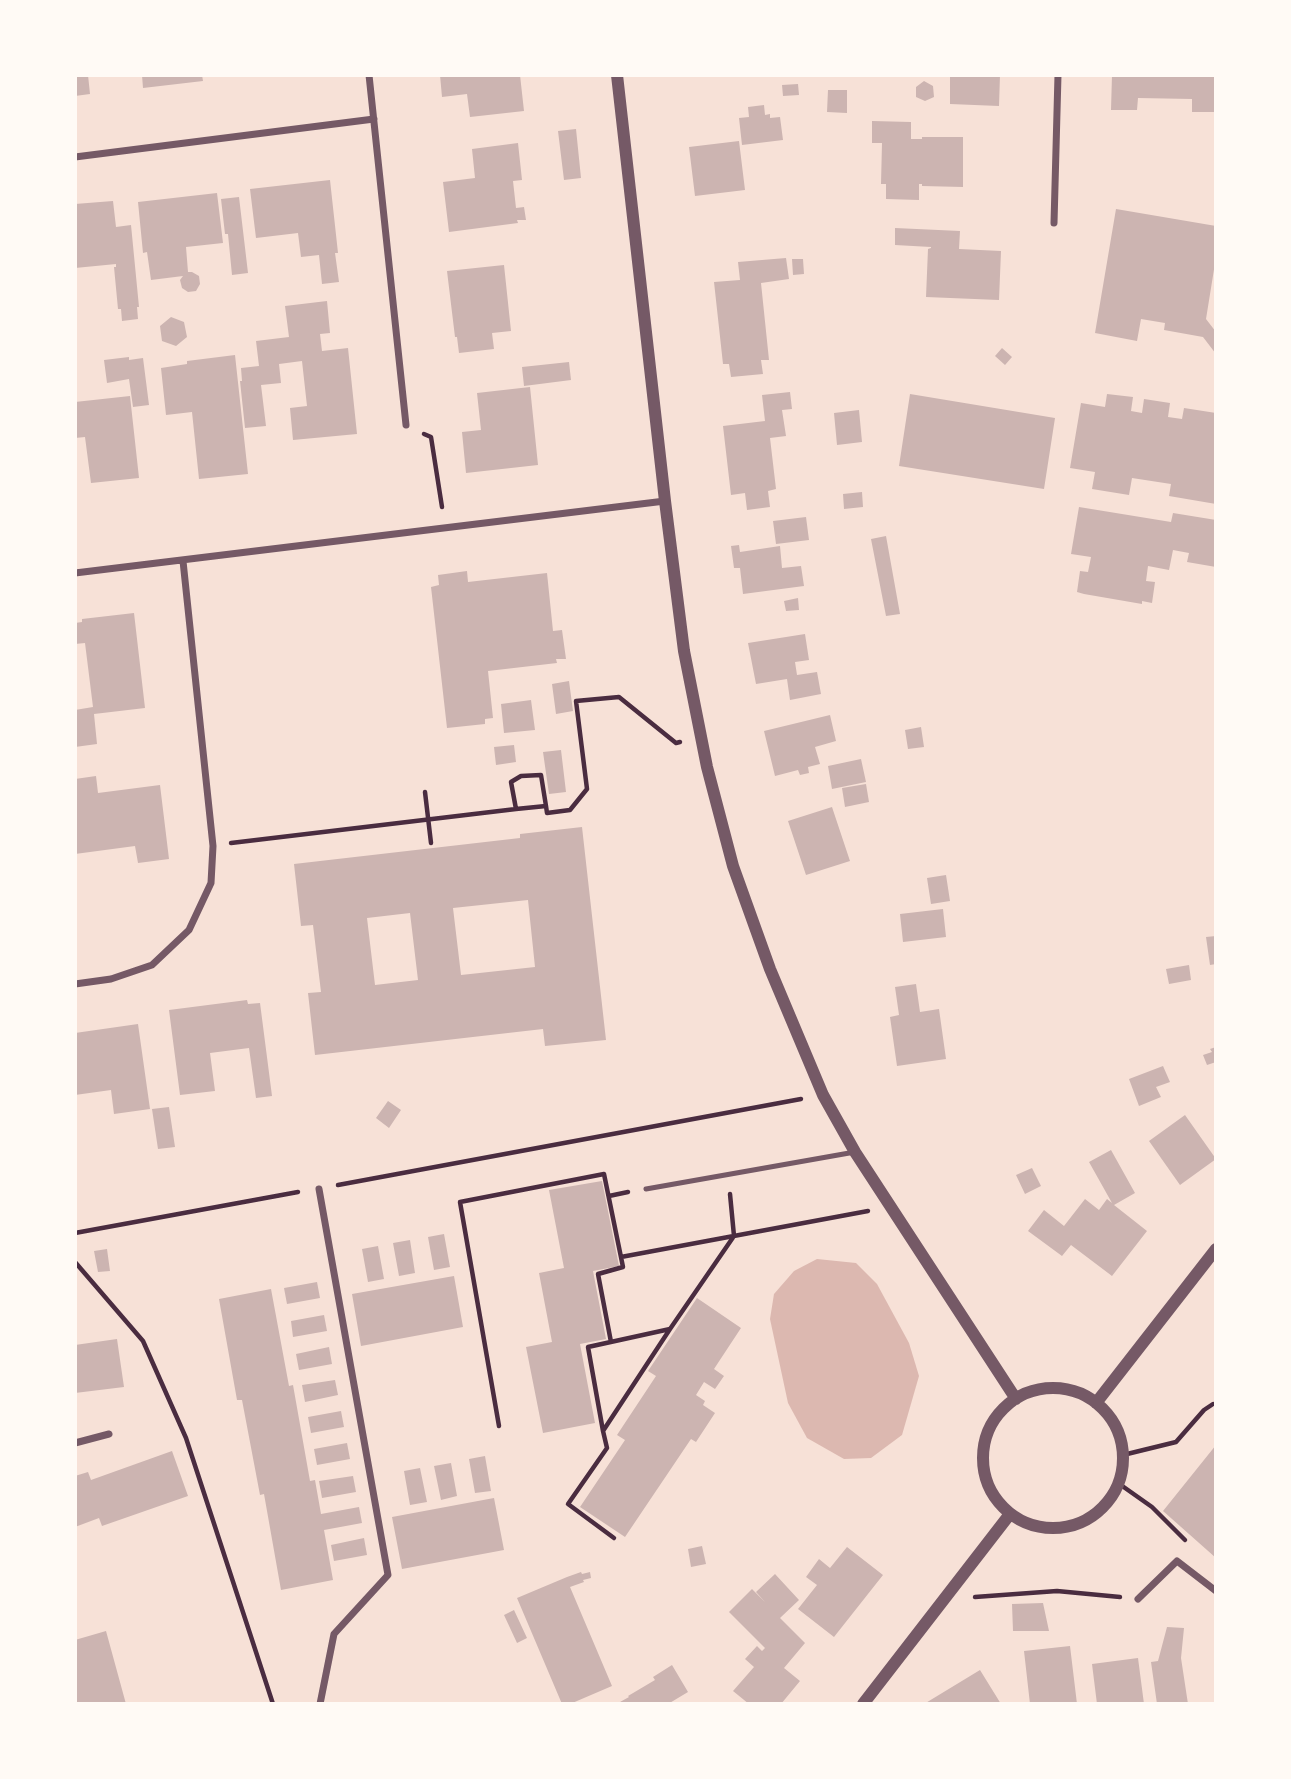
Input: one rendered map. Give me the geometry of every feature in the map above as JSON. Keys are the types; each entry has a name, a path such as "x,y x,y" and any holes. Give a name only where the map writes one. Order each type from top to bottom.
{"street":[{"path":"369,75 406,425"},
{"path":"617,75 664,501 684,651 702,740 733,866 770,969 823,1095 855,1152 1016,1399"},
{"path":"1054,223 1058,75"},
{"path":"75,156 374,119"},
{"path":"75,573 664,501"},
{"path":"75,984 111,979 152,965 189,930 211,883 213,846 183,561"},
{"path":"319,1189 388,1575 334,1634 320,1704"},
{"path":"1096,1403 1216,1249"},
{"path":"1048,1388 1065,1389 1096,1403 1115,1426 1123,1455 1118,1483 1109,1500 1096,1513 1063,1528 1044,1528 1026,1523 1010,1514 989,1488 984,1472 985,1438 1002,1410 1016,1399 1048,1388"},
{"path":"75,1443 109,1434"},
{"path":"863,1704 1010,1514"},
{"path":"1138,1599 1177,1561 1216,1591"}],"lane":[{"path":"646,1189 855,1152"}],"path":[{"path":"406,425 430,437 446,528"},
{"path":"516,809 511,782 521,776 541,775 547,813 570,810 587,789 576,701 619,697 676,743 702,740"},
{"path":"425,792 432,843"},
{"path":"213,846 546,806"},
{"path":"75,1233 823,1095"},
{"path":"499,1426 460,1202 604,1174 623,1267 598,1274 611,1342"},
{"path":"603,1431 734,1236 728,1174"},
{"path":"621,1257 891,1206"},
{"path":"75,1262 143,1341 186,1438 273,1704"},
{"path":"614,1538 568,1504 607,1448 588,1347 670,1329"},
{"path":"1123,1455 1177,1442 1204,1410 1213,1404"},
{"path":"1118,1483 1152,1507 1185,1540 1177,1561"},
{"path":"945,1600 1057,1591 1138,1599"}],"shaded area":[{"path":"817,1259 856,1263 877,1284 909,1343 919,1376 902,1435 871,1458 844,1459 807,1438 788,1403 770,1319 774,1294 794,1271"}],"building":[{"path":"75,75 88,75 90,94 75,96"},
{"path":"142,75 202,75 203,81 143,88"},
{"path":"440,75 520,75 524,111 470,117 467,94 442,97"},
{"path":"950,75 1000,75 999,106 950,104"},
{"path":"1112,75 1216,75 1216,112 1192,112 1192,99 1138,98 1137,110 1111,110"},
{"path":"924,81 933,86 934,97 925,101 916,97 916,87"},
{"path":"798,84 799,95 783,96 782,85"},
{"path":"828,90 847,90 847,113 827,112"},
{"path":"764,105 765,115 770,114 770,118 780,117 783,140 742,145 739,118 749,117 748,107"},
{"path":"872,121 911,122 911,139 963,137 963,187 919,184 919,200 886,199 886,184 881,184 882,143 872,143"},
{"path":"576,129 581,178 564,180 558,131"},
{"path":"739,141 745,190 695,196 689,147"},
{"path":"518,143 522,180 513,181 516,208 524,207 526,220 449,232 443,182 475,178 472,149"},
{"path":"330,180 339,282 322,284 319,255 301,257 298,233 256,238 250,189"},
{"path":"217,193 223,243 186,247 188,272 199,276 200,284 196,291 188,292 182,288 180,280 183,276 151,280 147,252 143,253 138,202"},
{"path":"239,197 248,273 232,275 221,199"},
{"path":"113,201 116,227 131,225 138,319 122,321 121,309 118,309 114,267 116,264 75,268 75,204"},
{"path":"1116,209 1216,226 1216,257 1206,319 1216,332 1216,354 1203,337 1164,330 1165,323 1141,319 1137,341 1095,333"},
{"path":"895,228 960,231 959,249 1001,251 999,300 926,297 928,249 931,247 895,245"},
{"path":"786,258 789,279 761,283 769,360 761,360 763,374 731,377 729,364 723,364 714,282 740,280 738,262"},
{"path":"792,259 803,259 804,274 793,275"},
{"path":"504,265 511,331 492,333 494,349 459,353 447,271"},
{"path":"327,301 330,333 320,334 322,351 348,348 357,434 293,440 290,408 307,406 302,361 279,364 281,383 261,385 266,426 245,428 241,368 259,366 256,341 289,337 285,306"},
{"path":"171,317 184,322 187,337 176,346 162,341 160,326"},
{"path":"1002,348 1012,357 1005,365 995,356"},
{"path":"235,355 248,474 199,479 192,412 166,415 161,368 187,364 187,361"},
{"path":"129,357 129,360 143,358 149,405 133,407 129,379 107,383 104,360"},
{"path":"569,362 571,380 524,386 522,367"},
{"path":"530,387 538,465 466,473 462,432 481,430 477,393"},
{"path":"790,392 792,409 782,410 786,436 770,438 776,489 768,491 770,507 747,510 745,493 731,495 723,426 765,421 762,395"},
{"path":"910,394 1055,418 1044,489 899,466"},
{"path":"1107,394 1133,397 1131,411 1142,413 1144,399 1170,403 1168,417 1182,419 1184,408 1216,413 1216,504 1169,496 1171,484 1132,478 1129,495 1092,489 1095,472 1070,468 1081,403 1105,407"},
{"path":"130,396 139,478 91,483 85,437 75,438 75,402"},
{"path":"859,410 862,442 837,445 834,413"},
{"path":"862,492 863,507 844,509 843,494"},
{"path":"1079,507 1171,522 1173,513 1216,520 1216,567 1187,562 1189,553 1173,550 1169,570 1148,566 1146,581 1155,582 1152,603 1142,601 1142,604 1077,592 1080,571 1088,572 1091,557 1071,554"},
{"path":"806,517 809,540 776,544 773,521"},
{"path":"886,536 900,614 886,616 871,539"},
{"path":"739,545 740,552 780,546 782,568 801,566 804,586 743,594 740,568 734,568 731,546"},
{"path":"467,571 468,582 547,573 553,631 562,630 566,659 556,659 557,663 488,671 493,718 485,719 485,724 447,728 431,587 439,585 438,575"},
{"path":"798,598 799,610 786,611 784,601"},
{"path":"134,613 145,708 94,714 97,744 75,747 75,710 93,707 85,643 75,644 75,623 82,622 82,619"},
{"path":"805,634 809,660 795,662 797,675 817,672 821,694 790,700 787,679 756,684 748,643"},
{"path":"569,681 573,711 556,714 552,684"},
{"path":"531,700 535,730 504,733 501,704"},
{"path":"830,715 836,741 815,747 820,764 808,767 809,773 800,775 798,770 775,776 764,731"},
{"path":"921,727 924,747 908,749 905,730"},
{"path":"514,745 516,762 496,765 494,747"},
{"path":"561,750 566,792 549,794 543,752"},
{"path":"861,759 866,782 832,789 828,766"},
{"path":"96,776 98,793 160,785 169,859 138,863 135,846 75,854 75,779"},
{"path":"866,784 869,802 845,807 842,788"},
{"path":"832,807 850,861 806,875 788,821"},
{"path":"582,827 606,1040 545,1046 543,1029 315,1055 308,993 321,992 313,925 301,926 294,864 520,838 520,834","holes":["528,900 535,967 461,975 453,908","410,913 418,980 375,985 367,918"]},
{"path":"946,875 950,901 931,904 927,878"},
{"path":"943,909 946,937 903,942 900,914"},
{"path":"1216,936 1216,964 1210,965 1206,937"},
{"path":"1189,965 1191,980 1169,984 1166,969"},
{"path":"916,984 920,1012 939,1009 946,1059 897,1066 890,1017 899,1015 895,987"},
{"path":"247,1000 248,1004 260,1003 272,1096 256,1098 249,1048 210,1053 215,1091 180,1095 169,1010"},
{"path":"138,1024 150,1109 114,1114 111,1090 75,1095 75,1033"},
{"path":"1216,1047 1216,1062 1207,1065 1203,1055 1212,1052 1210,1049"},
{"path":"1163,1066 1170,1082 1156,1087 1161,1097 1139,1106 1129,1079"},
{"path":"388,1101 401,1110 389,1128 376,1118"},
{"path":"169,1107 175,1147 158,1149 152,1109"},
{"path":"1185,1115 1216,1159 1180,1185 1149,1141"},
{"path":"1111,1150 1135,1193 1114,1205 1147,1231 1112,1276 1071,1245 1062,1256 1028,1231 1044,1210 1064,1226 1085,1199 1099,1210 1107,1199 1112,1203 1089,1162"},
{"path":"1032,1168 1041,1186 1025,1194 1016,1175"},
{"path":"602,1181 619,1266 593,1271 606,1339 580,1344 595,1423 543,1433 526,1347 552,1342 539,1273 564,1268 549,1190"},
{"path":"444,1234 450,1267 434,1270 428,1237"},
{"path":"410,1240 415,1273 399,1276 393,1243"},
{"path":"378,1246 384,1279 368,1282 362,1249"},
{"path":"107,1249 110,1271 98,1272 94,1251"},
{"path":"454,1276 463,1327 361,1346 352,1294"},
{"path":"317,1282 320,1298 287,1304 284,1288"},
{"path":"271,1289 289,1386 293,1385 310,1481 315,1480 321,1514 359,1507 362,1523 324,1530 333,1580 281,1590 264,1494 260,1495 242,1400 237,1400 219,1299"},
{"path":"697,1298 741,1328 714,1369 724,1376 715,1389 704,1382 696,1395 705,1401 703,1405 715,1413 696,1442 691,1439 625,1537 580,1507 625,1440 617,1435 656,1376 648,1371"},
{"path":"324,1315 327,1331 293,1337 291,1321"},
{"path":"117,1339 124,1387 75,1393 75,1345"},
{"path":"329,1347 332,1364 299,1370 296,1354"},
{"path":"335,1380 338,1395 305,1402 302,1385"},
{"path":"341,1411 344,1427 311,1433 308,1417"},
{"path":"347,1443 350,1459 317,1465 314,1449"},
{"path":"1216,1445 1216,1558 1163,1511"},
{"path":"172,1451 188,1496 102,1526 99,1518 75,1527 75,1476 88,1472 91,1480"},
{"path":"485,1456 491,1491 475,1493 469,1459"},
{"path":"451,1463 457,1496 441,1500 434,1466"},
{"path":"420,1468 427,1502 410,1505 404,1471"},
{"path":"353,1476 356,1492 322,1498 319,1481"},
{"path":"494,1498 504,1550 402,1569 392,1517"},
{"path":"364,1538 367,1555 334,1561 331,1545"},
{"path":"702,1546 706,1564 691,1567 688,1549"},
{"path":"847,1547 883,1575 834,1637 798,1609 817,1585 806,1577 819,1559 830,1568"},
{"path":"581,1572 590,1572 591,1578 570,1587 612,1686 570,1704 562,1704 517,1598"},
{"path":"775,1574 799,1600 780,1618 805,1643 784,1668 800,1681 781,1704 749,1704 733,1691 754,1667 745,1659 757,1646 762,1651 765,1648 729,1612 752,1589 765,1602 756,1592"},
{"path":"1043,1603 1049,1631 1013,1631 1012,1604"},
{"path":"514,1610 527,1638 517,1643 504,1615"},
{"path":"1167,1627 1184,1628 1181,1658 1188,1704 1157,1704 1151,1662 1158,1661"},
{"path":"106,1631 126,1704 75,1704 75,1640"},
{"path":"1070,1646 1077,1704 1030,1704 1024,1651"},
{"path":"1138,1658 1144,1704 1097,1704 1092,1664"},
{"path":"672,1665 688,1692 668,1704 621,1704 620,1702 655,1680 653,1677"},
{"path":"980,1670 1001,1704 924,1704"}]}
